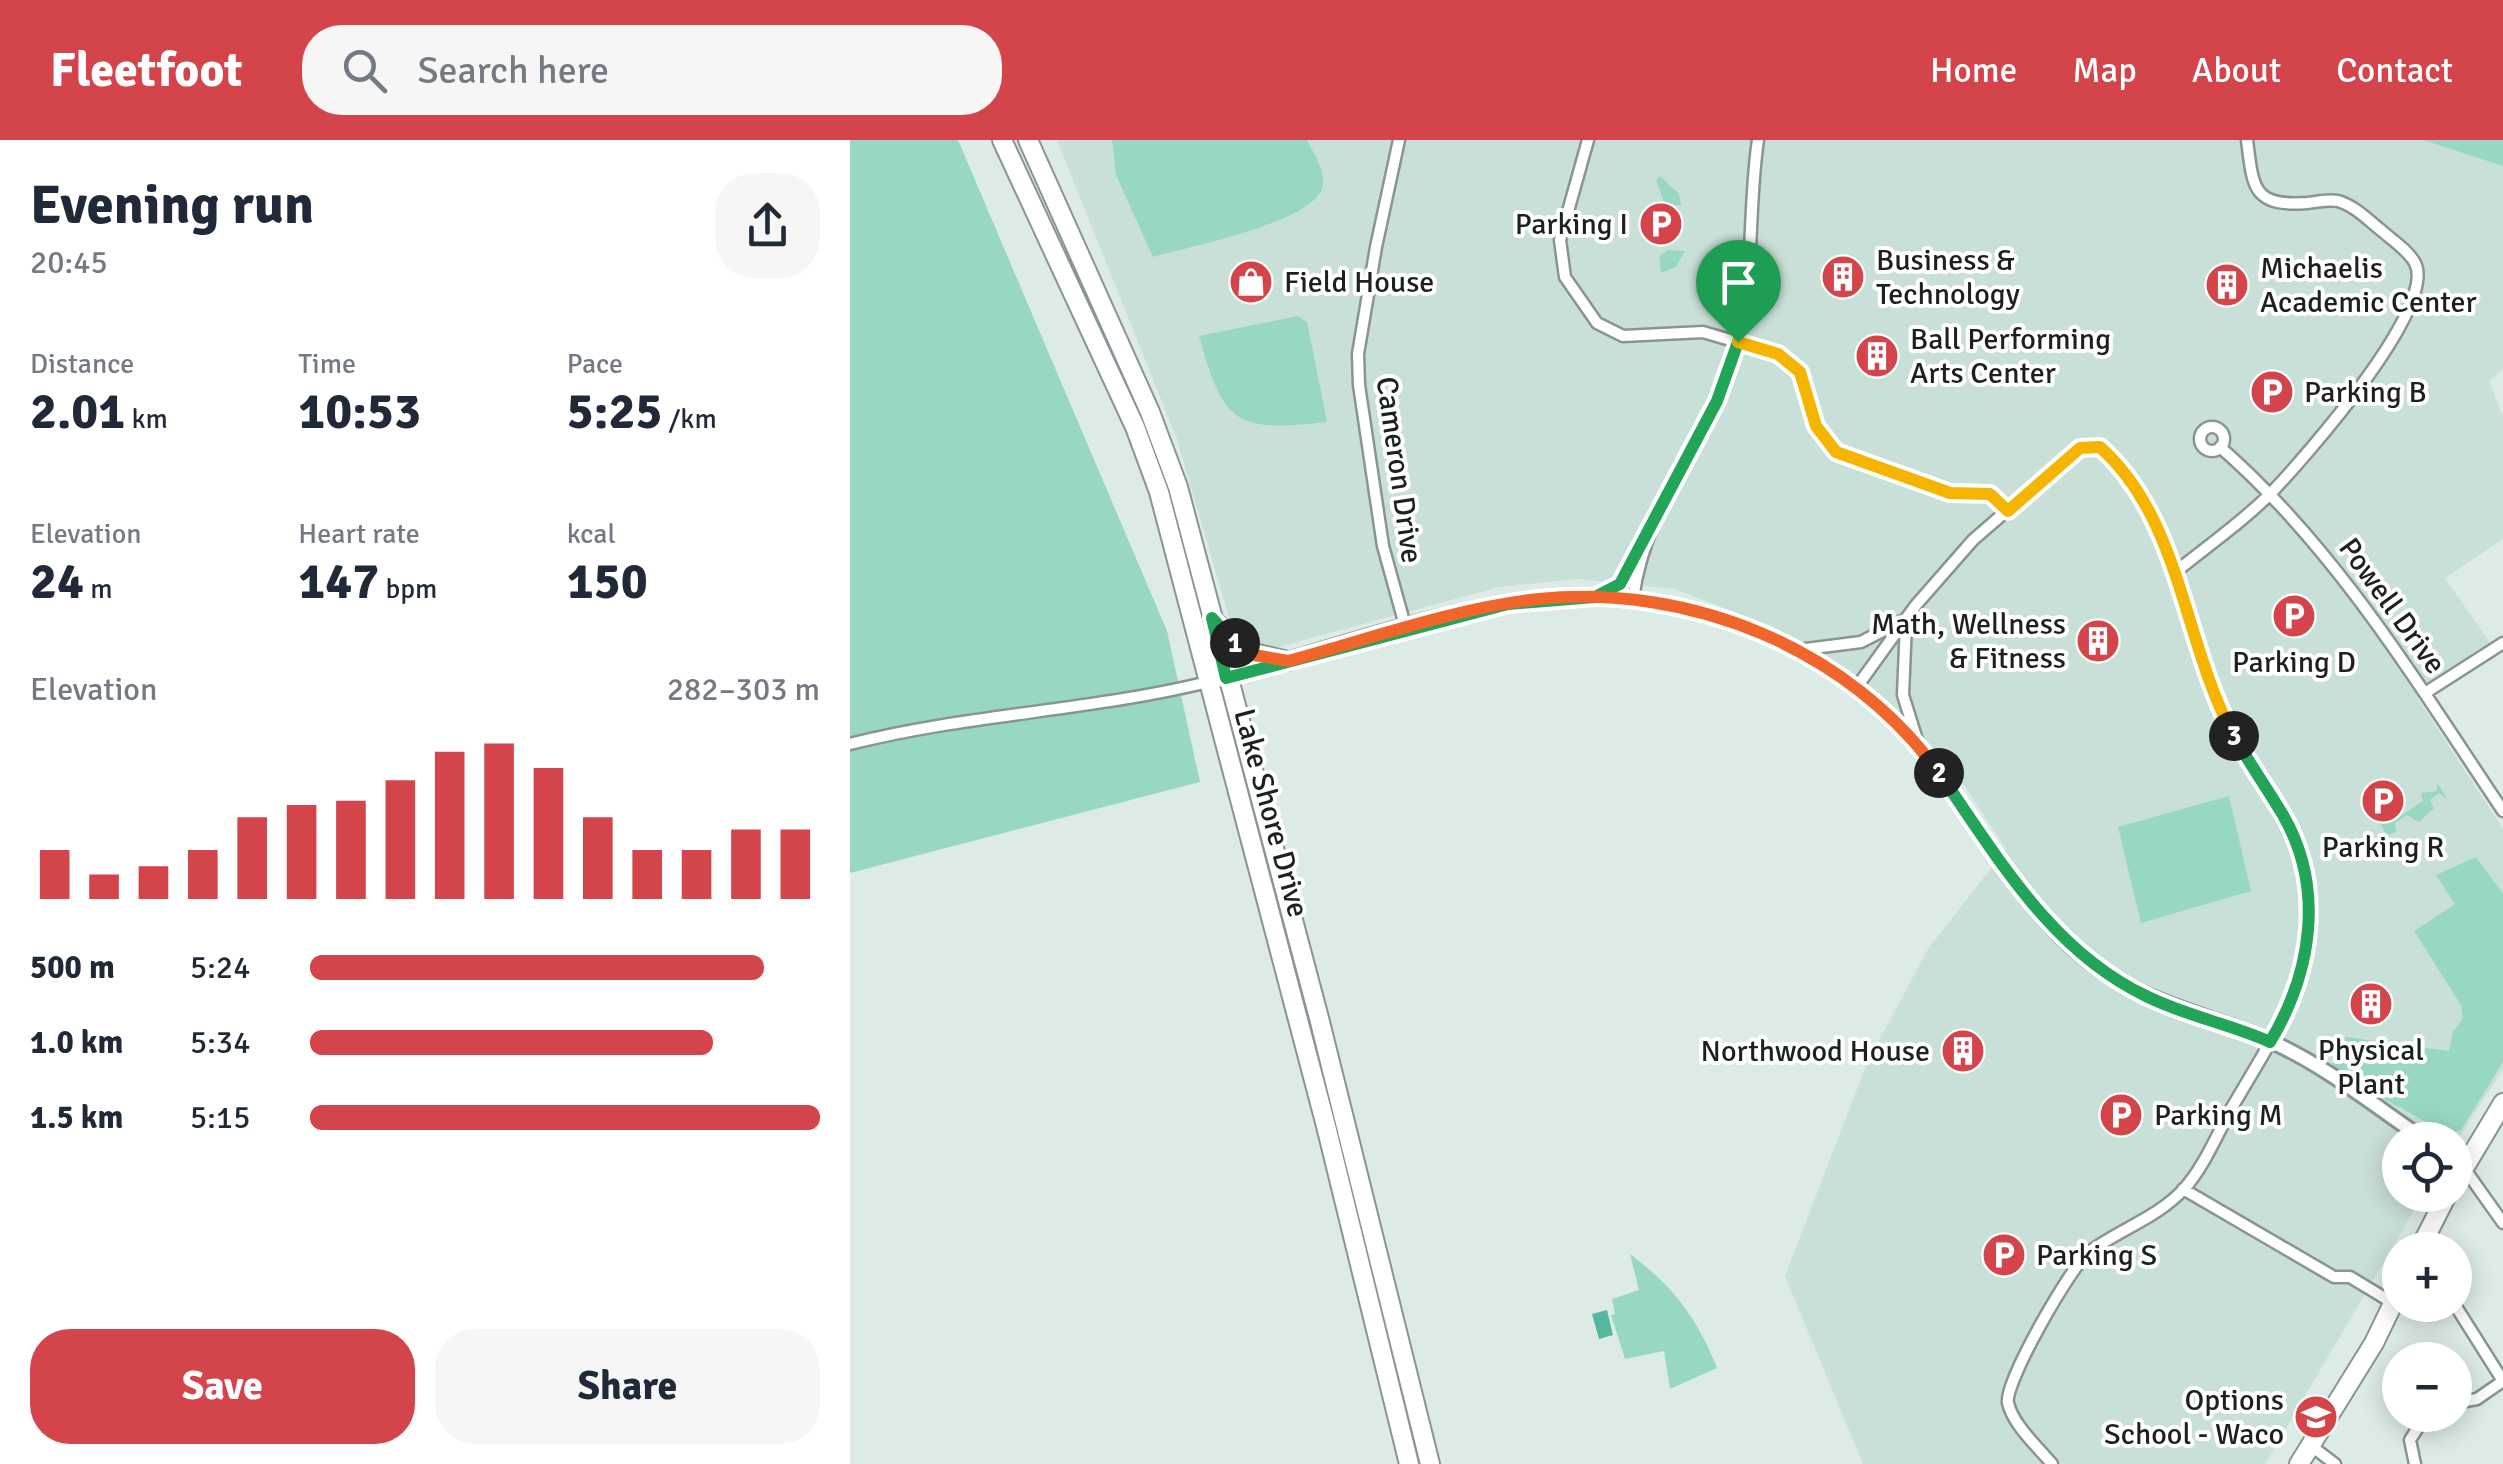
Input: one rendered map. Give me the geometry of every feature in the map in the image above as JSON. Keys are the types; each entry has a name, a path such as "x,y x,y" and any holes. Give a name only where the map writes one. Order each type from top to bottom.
{"main road":[{"name":"Lake Shore Drive","path":"1002,140 1142,445 1169,524 1319,1018 1430,1464"},
{"name":"Lake Shore Drive","path":"1028,140 1161,438 1212,618 1217,680 1409,1464"},
{"path":"1212,618 1245,652 1288,661"},
{"path":"2472,1150 2503,1103"},
{"path":"2299,1464 2382,1320"}],"street":[{"name":"Cameron Drive","path":"1399,140 1376,247 1358,370 1383,546 1406,629"},
{"path":"1588,140 1560,240 1565,277 1597,324 1622,336 1680,330 1778,354 1800,372 1816,426 1836,452 1950,493 1990,494 2008,511"},
{"path":"1595,597 1620,584 1639,555 1656,510 1717,401 1738,342 1758,140"},
{"path":"2173,574 2272,492 2378,364 2412,297 2416,265 2354,208 2335,200 2271,202 2250,179 2247,140"},
{"path":"1856,688 1907,618 1973,540 2080,448 2094,445 2105,451 2135,488 2162,537 2214,698 2284,816 2305,868 2309,936 2293,997 2270,1042 2184,1190 2164,1208 2083,1257 2009,1385 2012,1416 2052,1464"},
{"name":"Powell Drive","path":"2220,447 2272,492 2358,595 2503,811"},
{"path":"1633,599 1639,555"},
{"path":"850,744 908,729 1140,699 1508,604 1595,597 1633,599 1706,613 1798,650 1856,688 1922,753 2032,904 2081,955 2150,998 2270,1042 2333,1076 2398,1122"},
{"path":"1798,650 1861,642 1907,618"},
{"path":"1907,618 1903,696 1908,722 1922,753"},
{"path":"2425,693 2503,643"},
{"path":"2472,1187 2503,1223"},
{"path":"2184,1190 2334,1277 2350,1277 2382,1290"},
{"path":"2466,1322 2503,1381 2472,1400"},
{"path":"2415,1432 2410,1440 2415,1464"},
{"path":"2310,1445 2334,1464"}],"shaded area":[{"path":"850,140 958,140 1167,631 1200,782 850,873"},
{"path":"1057,140 2428,140 2503,166 2503,369 2489,381 2503,417 2503,539 2445,578 2493,647 2417,697 2503,829 2503,1069 2469,1122 2382,1122 2382,1212 2413,1212 2401,1232 2382,1232 2382,1265 2265,1464 1863,1464 1785,1276 1867,1063 1928,949 2006,849 1955,771 1883,697 1771,626 1675,589 1577,579 1499,587 1271,649 1245,644 1232,628 1177,439"},
{"path":"1112,140 1307,140 1323,184 1316,198 1277,221 1153,257 1116,175"},
{"path":"2423,140 2503,140 2503,166"},
{"path":"1660,176 1679,194 1681,205 1665,205 1656,180"},
{"path":"1668,250 1685,251 1676,267 1661,273 1659,256"},
{"path":"1298,316 1307,322 1327,422 1272,425 1238,416 1217,388 1199,336"},
{"path":"2437,782 2447,799 2439,793 2430,800 2434,808 2419,822 2407,815 2394,824 2397,831 2387,836 2379,820 2387,816 2393,821 2423,801 2421,793 2437,791"},
{"path":"2229,796 2251,891 2141,923 2118,827"},
{"path":"2476,857 2503,894 2503,1062 2466,1122 2426,1122 2330,1069 2346,1037 2449,1051 2453,1032 2463,1018 2461,1005 2414,931 2455,904 2436,875"},
{"path":"1630,1254 1659,1278 1682,1305 1717,1368 1670,1389 1664,1351 1625,1359 1611,1315 1615,1314 1612,1299 1639,1290"},
{"path":"1607,1310 1613,1335 1599,1339 1592,1314"}],"place":[{"name":"Parking I","path":"1661,224"},
{"name":"Business & Technology","path":"1843,277"},
{"name":"Field House","path":"1251,282"},
{"name":"Michaelis Academic Center","path":"2227,285"},
{"name":"Ball Performing Arts Center","path":"1877,356"},
{"name":"Parking B","path":"2272,392"},
{"name":"Parking D","path":"2294,616"},
{"name":"Math, Wellness & Fitness","path":"2098,641"},
{"name":"Parking R","path":"2383,801"},
{"name":"Physical Plant","path":"2371,1004"},
{"name":"Northwood House","path":"1963,1051"},
{"name":"Parking M","path":"2121,1115"},
{"name":"Parking S","path":"2004,1255"},
{"name":"Options School - Waco","path":"2316,1417"}],"route":[{"path":"1738,342 1717,401 1656,510 1630,572 1620,584 1610,588 1595,597 1508,604 1226,678 1212,618 1245,652 1288,661 1406,629 1508,604 1538,599 1577,596 1608,597 1633,599 1735,622 1798,650 1880,708 1930,761 2046,921 2094,965 2150,998 2270,1042 2301,976 2309,936 2305,868 2284,816 2243,753 2214,698 2162,537 2135,488 2105,451 2094,445 2080,448 2008,511 1990,494 1950,493 1925,485 1836,452 1816,426 1800,372 1778,354 1738,342"}]}
